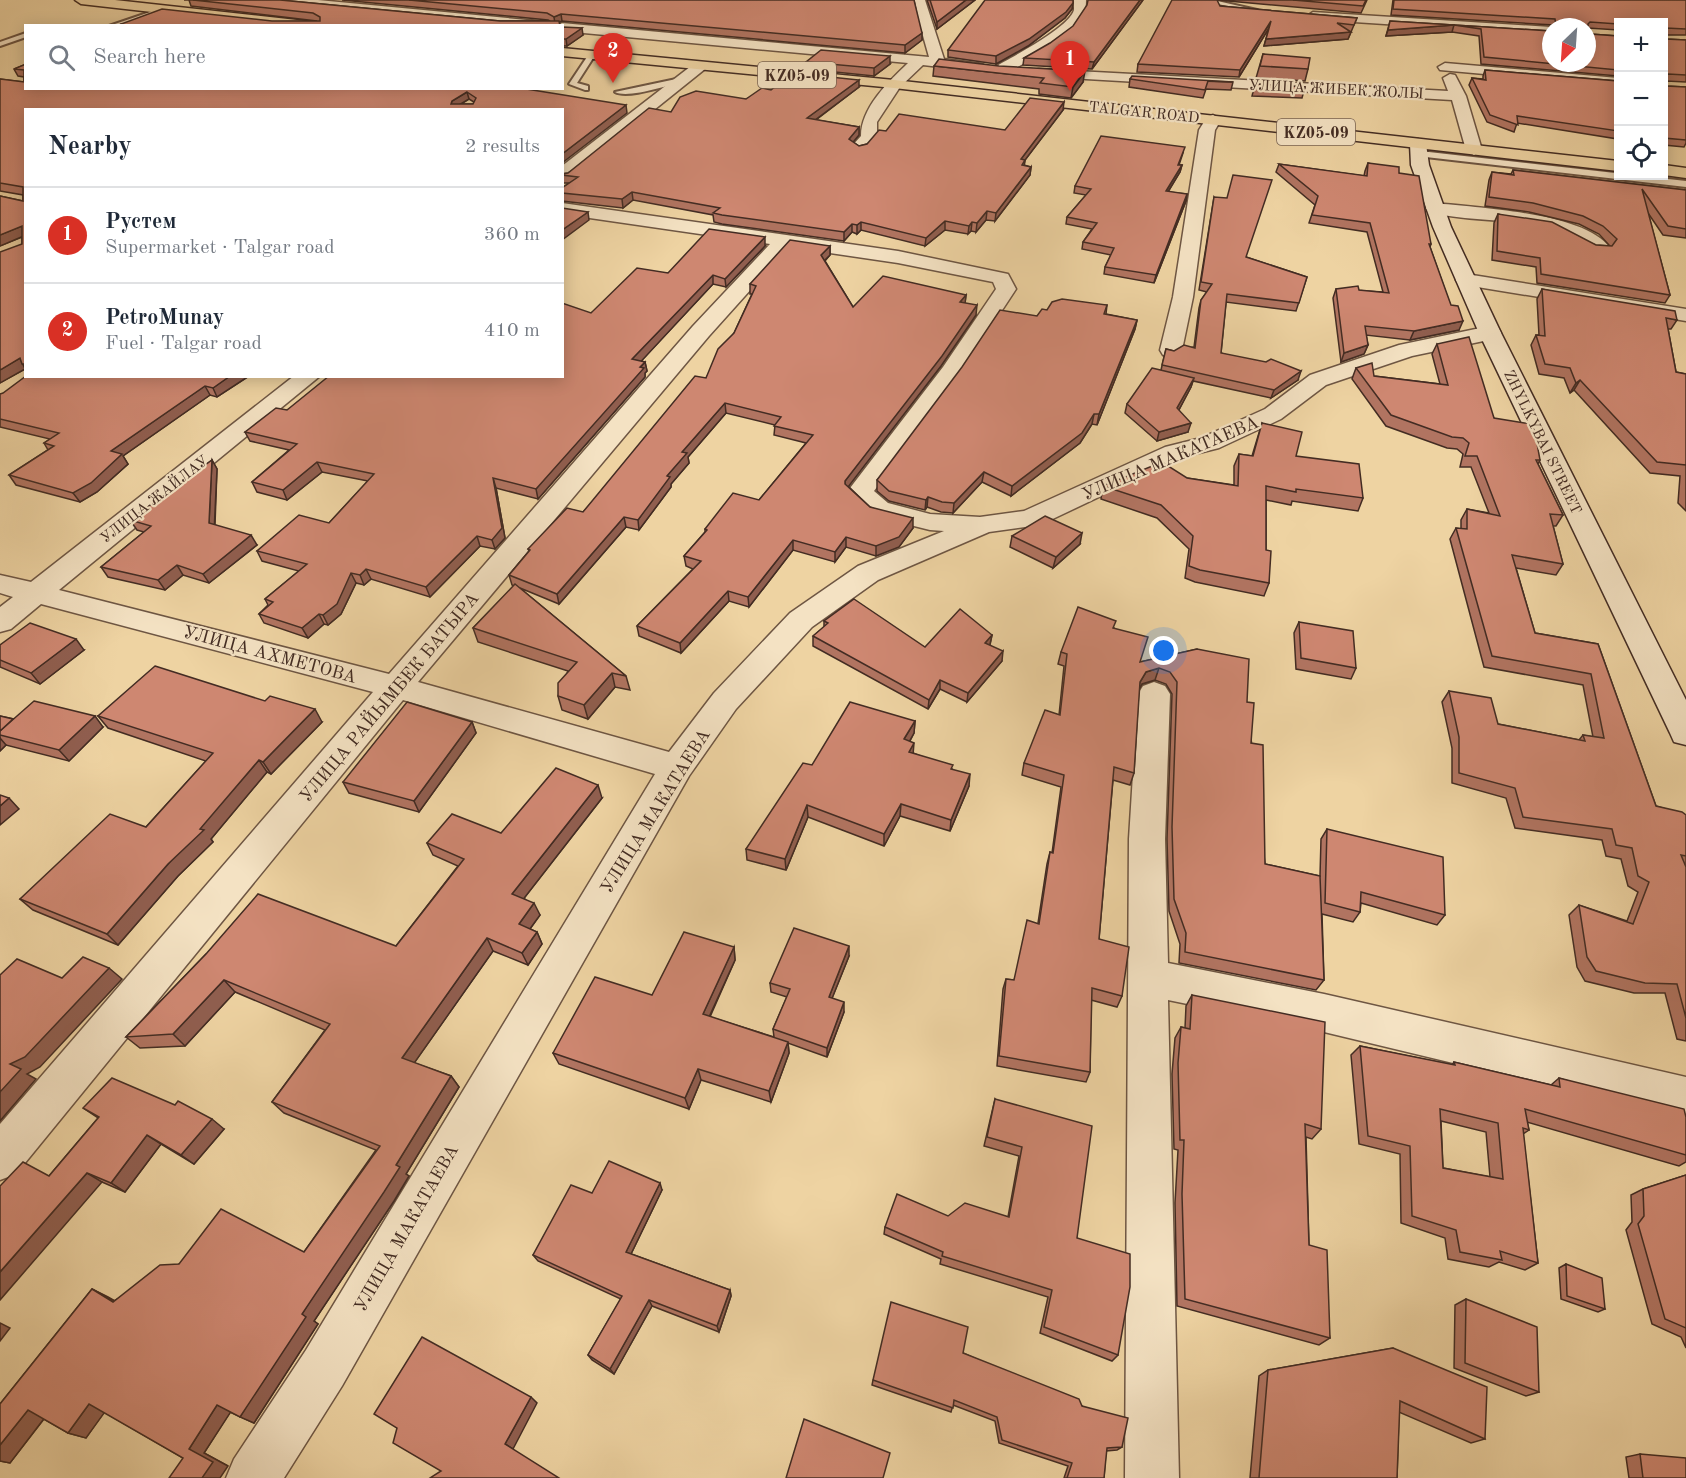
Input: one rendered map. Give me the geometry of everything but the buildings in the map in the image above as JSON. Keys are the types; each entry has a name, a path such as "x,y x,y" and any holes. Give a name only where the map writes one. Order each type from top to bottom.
{"main road":[{"path":"81,0 297,24"},
{"name":"TALGAR ROAD","path":"564,52 894,84 1213,120 1419,149 1474,150 1614,166"},
{"path":"1668,171 1686,173"}],"street":[{"path":"279,0 447,21 508,24"},
{"path":"447,21 461,0"},
{"path":"919,0 939,62"},
{"path":"1005,68 1072,23 1080,9 1080,0"},
{"path":"1223,7 1260,11"},
{"path":"1296,14 1420,16 1542,30"},
{"path":"1420,16 1427,38"},
{"name":"УЛИЦА ЖИБЕК ЖОЛЫ","path":"564,27 918,62 1396,90 1458,96"},
{"path":"1435,54 1445,67 1458,96 1474,150"},
{"path":"859,147 869,137 868,122 894,84 918,62"},
{"path":"564,173 700,66"},
{"path":"1445,67 1614,82"},
{"path":"1172,350 1183,297 1207,130 1213,120"},
{"name":"ZHYLKYBAI STREET","path":"1419,149 1420,165 1435,208 1490,333 1686,733"},
{"path":"564,208 898,257 1001,278 1006,289 951,371 860,492 879,509 930,522 984,525"},
{"path":"1435,208 1552,223 1575,232 1600,248"},
{"name":"УЛИЦА РАЙЫМБЕК БАТЫРА","path":"0,1158 396,687 701,331 784,242"},
{"path":"1466,280 1686,315"},
{"name":"УЛИЦА МАКАТАЕВА","path":"254,1478 324,1368 678,767 725,701 801,620 868,573 984,525 1030,519 1174,452 1210,443 1273,414 1318,380 1407,350 1490,333"},
{"name":"УЛИЦА ЖАЙЛАУ","path":"0,622 306,378"},
{"name":"УЛИЦА АХМЕТОВА","path":"0,584 396,687 678,767"},
{"path":"1152,1478 1147,839 1154,694"},
{"path":"1147,976 1197,989 1324,1013 1686,1098"}],"lane":[{"path":"1203,0 1260,11"},
{"path":"118,24 164,9"},
{"path":"0,44 24,36"},
{"path":"585,88 573,84 591,55"},
{"path":"619,92 634,91 681,80"},
{"path":"1419,149 1686,184"}],"place":[{"name":"PetroMunay","path":"613,83"},
{"name":"Рустем","path":"1070,91"}]}
